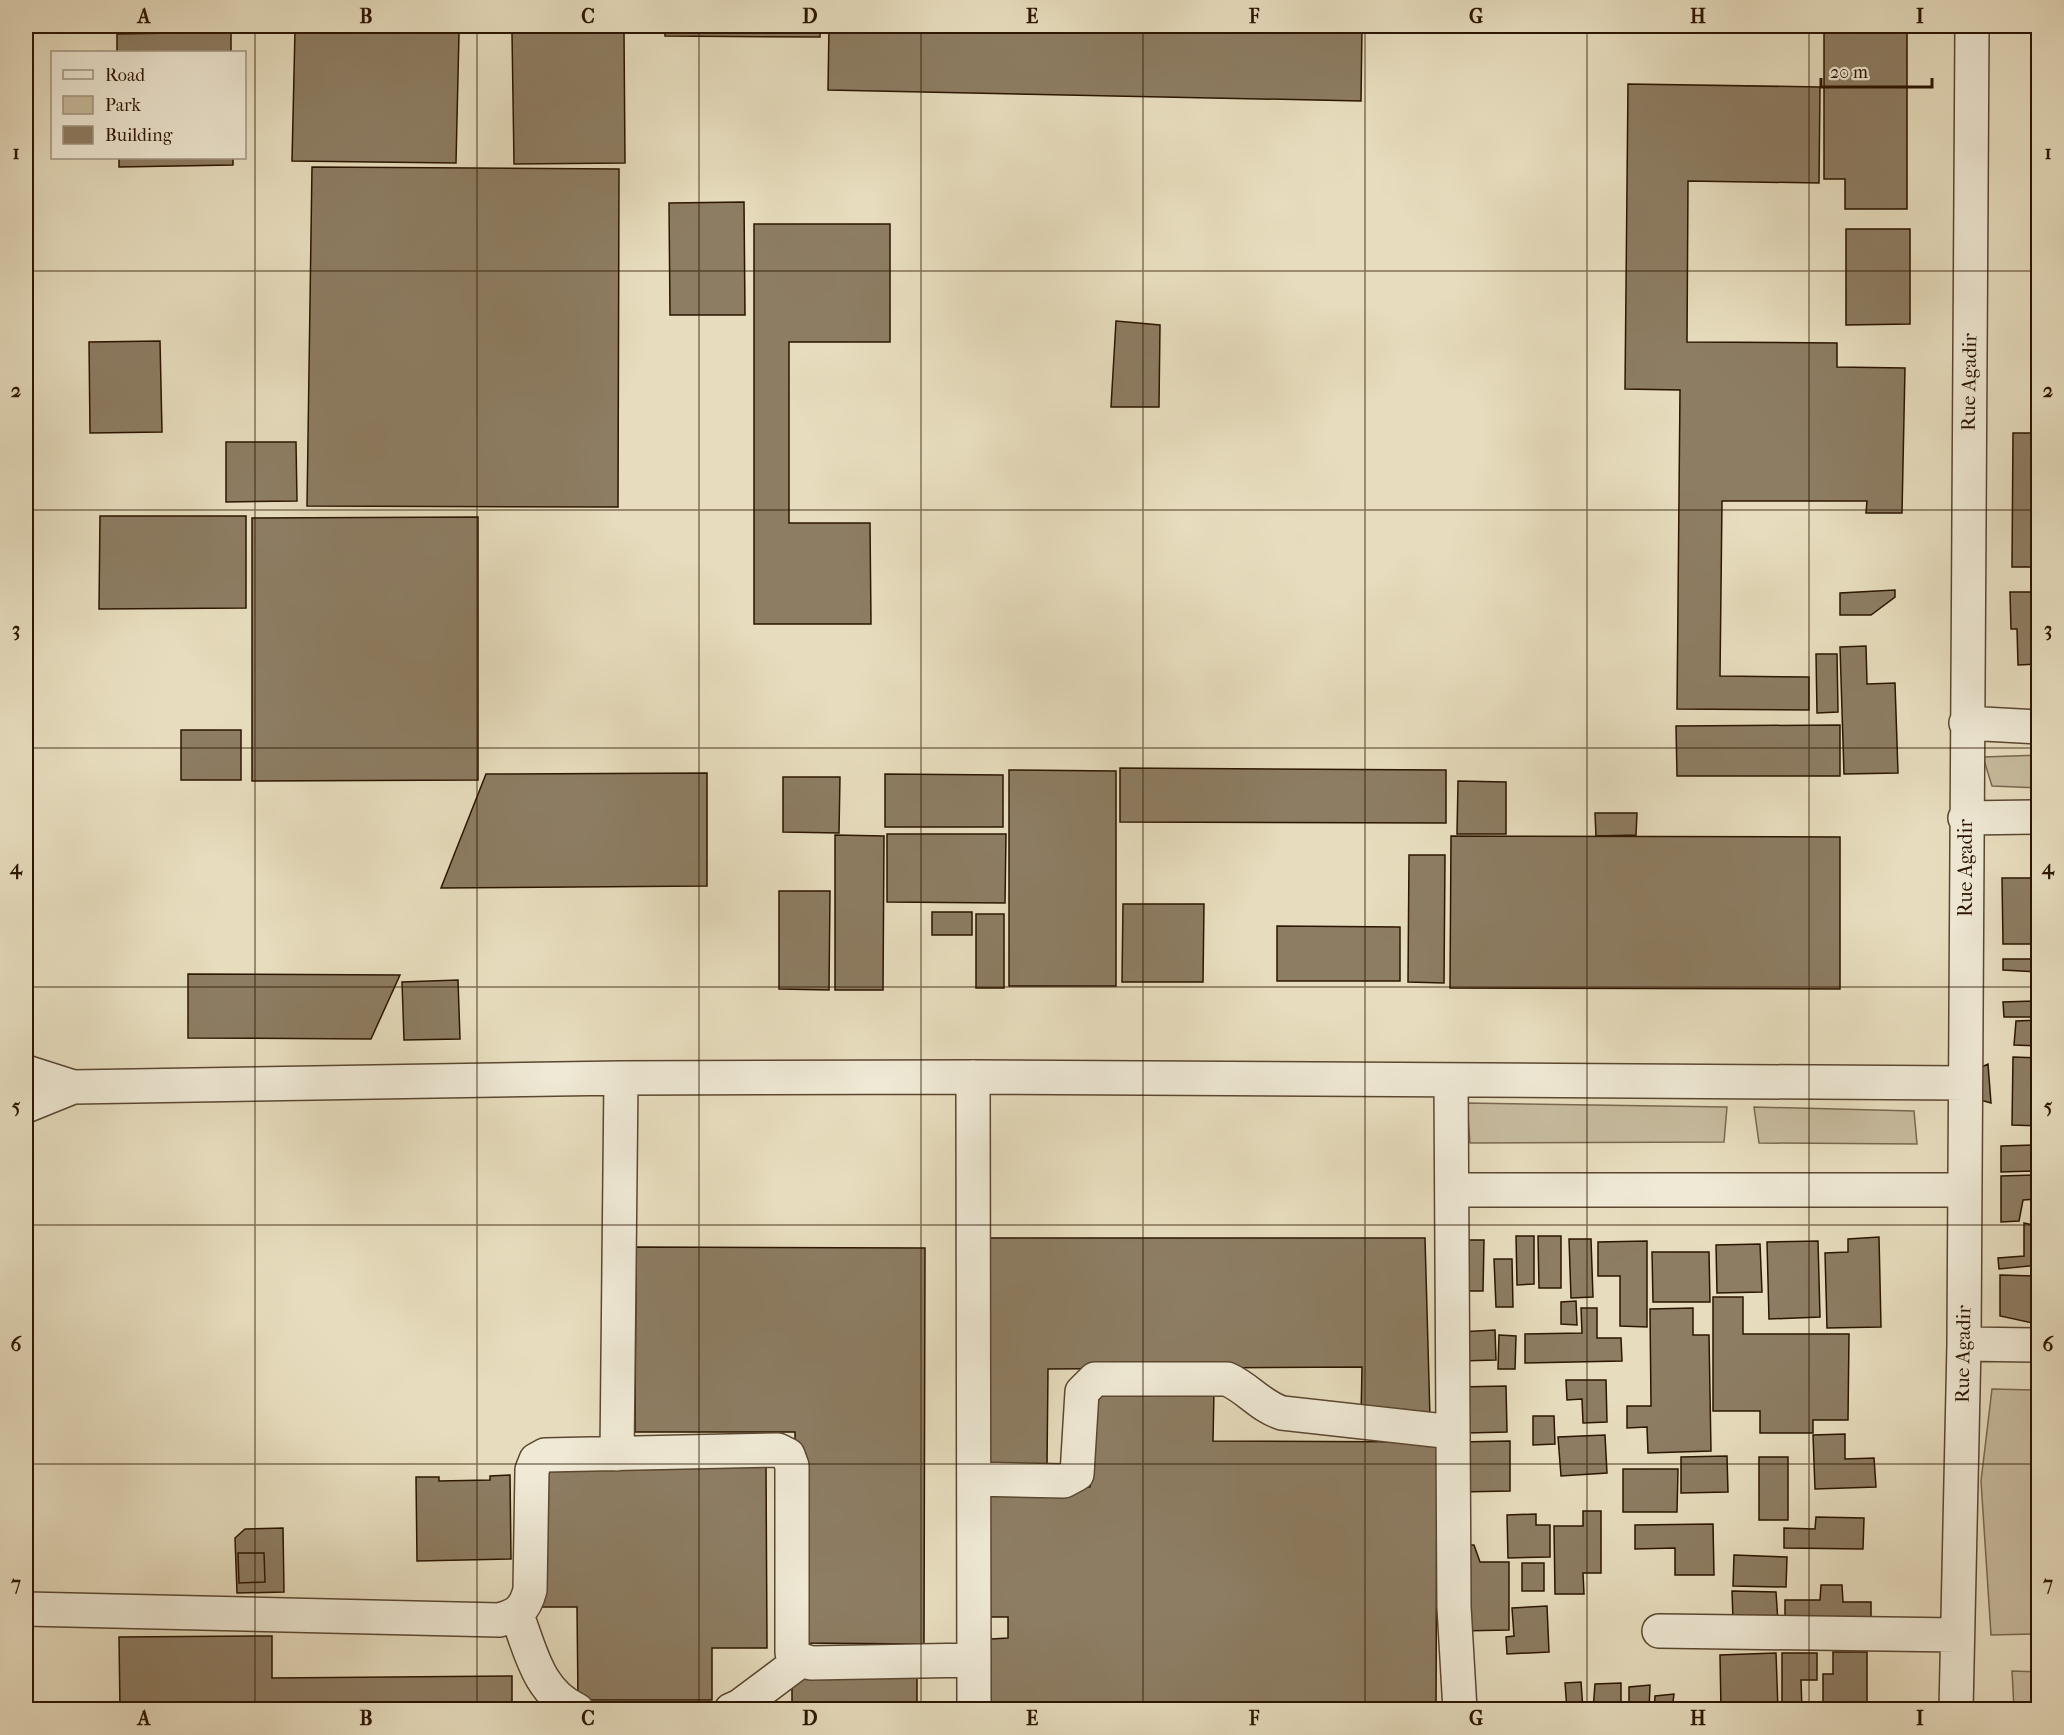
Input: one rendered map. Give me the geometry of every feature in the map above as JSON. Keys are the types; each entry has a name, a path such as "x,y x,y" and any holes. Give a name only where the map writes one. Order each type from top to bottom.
{"street":[{"name":"Rue Agadir","path":"1956,1710 1964,1344 1965,818 1972,26"},
{"path":"1966,723 2038,727"},
{"path":"1965,818 2038,818"},
{"path":"26,1072 73,1087 621,1078 973,1077 1965,1083"},
{"path":"973,1077 974,1710"},
{"path":"617,1454 621,1078"},
{"path":"1451,1080 1454,1607 1460,1710"},
{"path":"26,1106 73,1087"},
{"path":"1452,1190 1964,1190"},
{"path":"1964,1344 2038,1345"},
{"path":"974,1479 1064,1481 1077,1474 1080,1459 1082,1392 1095,1379 1227,1379 1243,1386 1266,1408 1282,1413 1453,1432"},
{"path":"26,1609 499,1620 517,1615 526,1605 530,1590 532,1470 536,1460 546,1455 778,1450 788,1455 792,1466 792,1653 800,1661"},
{"path":"517,1615 540,1676 552,1694 562,1703 577,1710"},
{"path":"1659,1631 1957,1635"},
{"path":"731,1710 740,1706 800,1661 974,1660"}],"green space":[{"path":"2038,755 2038,788 1992,786 1983,757"},
{"path":"1467,1103 1727,1107 1724,1142 1470,1143"},
{"path":"1754,1107 1914,1111 1917,1144 1759,1143"},
{"path":"1992,1389 2038,1390 2038,1634 1991,1635 1981,1481"},
{"path":"2012,1671 2038,1672 2038,1709 2014,1709"}],"building":[{"path":"625,26 625,28 580,27"},
{"path":"665,26 820,26 820,37 665,36"},
{"path":"829,26 1362,26 1361,101 828,90"},
{"path":"1824,26 1907,26 1907,209 1845,209 1845,179 1824,179"},
{"path":"295,30 459,33 456,163 292,161"},
{"path":"231,32 231,51 117,51 117,34"},
{"path":"624,32 625,163 514,164 512,33"},
{"path":"1628,84 1820,87 1819,183 1688,181 1687,342 1837,343 1837,367 1905,368 1902,513 1866,513 1867,501 1722,501 1720,676 1809,677 1809,710 1677,709 1680,390 1625,389"},
{"path":"119,159 233,159 233,165 119,167"},
{"path":"312,167 619,169 618,507 307,506"},
{"path":"744,202 745,315 670,315 669,203"},
{"path":"754,224 890,224 890,342 789,342 789,523 870,523 871,624 754,624"},
{"path":"1846,229 1910,229 1910,324 1846,325"},
{"path":"1116,321 1160,325 1159,407 1111,407"},
{"path":"160,341 162,432 90,433 89,342"},
{"path":"2013,433 2038,433 2038,567 2012,567"},
{"path":"226,442 296,442 297,501 226,502"},
{"path":"100,516 246,516 246,608 99,609"},
{"path":"478,517 478,780 252,781 252,518"},
{"path":"1895,590 1895,597 1871,615 1840,615 1840,593"},
{"path":"2010,592 2038,592 2038,664 2018,665 2017,629 2011,629"},
{"path":"1866,646 1867,684 1895,683 1898,773 1844,774 1840,647"},
{"path":"1816,654 1837,654 1838,712 1817,713"},
{"path":"1840,725 1840,776 1677,776 1676,726"},
{"path":"181,730 241,730 241,780 181,780"},
{"path":"1120,768 1446,770 1446,823 1120,822"},
{"path":"1009,770 1116,771 1116,986 1009,986"},
{"path":"707,773 707,886 441,888 486,774"},
{"path":"885,774 1003,775 1003,827 885,827"},
{"path":"783,777 840,777 839,833 783,832"},
{"path":"1458,781 1506,782 1506,834 1457,834"},
{"path":"1595,813 1637,813 1636,835 1596,836"},
{"path":"887,834 1006,834 1005,903 887,902"},
{"path":"835,835 884,836 883,990 835,990"},
{"path":"1451,836 1840,837 1840,989 1450,988"},
{"path":"1409,855 1445,855 1444,983 1408,982"},
{"path":"2002,878 2038,878 2038,944 2003,944"},
{"path":"779,891 830,891 829,990 779,989"},
{"path":"1123,904 1204,904 1203,982 1122,982"},
{"path":"932,912 972,912 972,935 932,935"},
{"path":"976,914 1004,914 1004,988 976,988"},
{"path":"1277,926 1400,927 1400,981 1277,981"},
{"path":"2003,959 2038,959 2038,972 2003,970"},
{"path":"188,974 400,975 371,1039 188,1038"},
{"path":"458,980 460,1039 404,1040 402,982"},
{"path":"2038,1001 2038,1017 2004,1017 2003,1002"},
{"path":"2038,1020 2038,1046 2014,1045 2016,1021"},
{"path":"2013,1057 2038,1058 2038,1126 2012,1125"},
{"path":"1988,1064 1991,1103 1980,1100 1979,1068"},
{"path":"2038,1145 2038,1171 2001,1172 2001,1146"},
{"path":"2038,1175 2038,1199 2023,1200 2019,1221 2001,1222 2001,1176"},
{"path":"2024,1223 2038,1226 2038,1265 1999,1269 1998,1258 2024,1256"},
{"path":"1516,1236 1534,1236 1534,1284 1517,1285"},
{"path":"1538,1236 1561,1236 1561,1288 1539,1288"},
{"path":"1879,1237 1881,1327 1827,1328 1825,1253 1848,1252 1848,1239"},
{"path":"980,1238 1425,1238 1430,1418 1361,1418 1362,1367 1048,1369 1047,1466 978,1467"},
{"path":"1569,1239 1591,1239 1593,1297 1571,1298"},
{"path":"1461,1240 1484,1240 1483,1291 1461,1291"},
{"path":"1647,1241 1647,1327 1620,1326 1620,1276 1598,1276 1598,1242"},
{"path":"1818,1241 1820,1317 1769,1319 1767,1242"},
{"path":"1760,1244 1762,1292 1717,1293 1716,1245"},
{"path":"636,1247 925,1248 924,1644 795,1643 795,1432 635,1432"},
{"path":"1652,1252 1709,1252 1710,1302 1653,1302"},
{"path":"1494,1259 1512,1259 1513,1307 1496,1307"},
{"path":"2000,1275 2038,1276 2038,1324 2000,1316"},
{"path":"1713,1297 1743,1297 1743,1334 1849,1334 1848,1420 1813,1420 1813,1433 1760,1433 1760,1411 1713,1411"},
{"path":"1576,1301 1577,1325 1561,1324 1561,1302"},
{"path":"1581,1308 1597,1308 1597,1338 1621,1338 1622,1361 1525,1363 1525,1334 1582,1333"},
{"path":"1693,1308 1693,1335 1709,1335 1711,1451 1648,1453 1647,1427 1627,1428 1627,1406 1651,1406 1650,1309"},
{"path":"1495,1330 1496,1360 1460,1361 1459,1332"},
{"path":"1499,1335 1516,1336 1515,1369 1498,1369"},
{"path":"1566,1380 1606,1380 1607,1422 1583,1423 1582,1399 1567,1400"},
{"path":"1506,1386 1507,1432 1467,1433 1458,1387"},
{"path":"1091,1390 1214,1390 1213,1441 1437,1442 1436,1710 985,1710 986,1487 1090,1487"},
{"path":"1533,1416 1554,1416 1555,1444 1533,1445"},
{"path":"1845,1434 1845,1459 1874,1458 1876,1487 1815,1489 1813,1435"},
{"path":"1605,1435 1607,1473 1561,1476 1558,1437"},
{"path":"1510,1441 1510,1491 1459,1492 1459,1442"},
{"path":"1727,1456 1728,1492 1681,1493 1681,1457"},
{"path":"1759,1457 1788,1457 1788,1520 1759,1520"},
{"path":"766,1464 767,1648 712,1648 712,1700 578,1700 577,1607 539,1607 538,1466"},
{"path":"1623,1469 1678,1469 1677,1512 1623,1512"},
{"path":"510,1475 511,1559 417,1561 416,1477 439,1477 439,1481 490,1480 490,1476"},
{"path":"1583,1511 1601,1511 1601,1573 1583,1573 1584,1594 1555,1594 1554,1526 1583,1526"},
{"path":"1536,1514 1536,1525 1550,1525 1550,1557 1508,1558 1507,1515"},
{"path":"1816,1517 1864,1518 1863,1549 1784,1548 1784,1528 1815,1529"},
{"path":"1713,1524 1714,1575 1675,1575 1675,1548 1635,1549 1635,1525"},
{"path":"283,1528 284,1592 237,1593 235,1538 245,1529","holes":["238,1553 264,1553 265,1582 239,1583"]},
{"path":"1459,1545 1474,1545 1480,1562 1509,1562 1509,1630 1459,1631"},
{"path":"238,1553 264,1553 265,1582 239,1583"},
{"path":"1734,1555 1787,1557 1786,1587 1733,1586"},
{"path":"1522,1563 1544,1563 1544,1591 1522,1591"},
{"path":"1821,1585 1842,1585 1843,1602 1871,1602 1871,1627 1785,1627 1785,1600 1820,1600"},
{"path":"1732,1591 1776,1592 1778,1622 1733,1620"},
{"path":"1547,1606 1549,1652 1507,1654 1506,1637 1514,1636 1512,1608"},
{"path":"989,1617 1008,1617 1008,1638 991,1639"},
{"path":"272,1636 272,1678 512,1676 512,1710 120,1710 119,1637"},
{"path":"1833,1652 1867,1652 1867,1705 1823,1705 1823,1674 1833,1674"},
{"path":"1776,1653 1778,1710 1721,1710 1720,1655"},
{"path":"1782,1653 1817,1653 1817,1680 1801,1680 1802,1710 1782,1710"},
{"path":"917,1676 917,1710 792,1710 792,1677"},
{"path":"1581,1682 1583,1710 1567,1710 1565,1683"},
{"path":"1621,1683 1621,1710 1593,1710 1595,1684"},
{"path":"1650,1685 1649,1710 1629,1710 1629,1687"},
{"path":"1674,1694 1672,1710 1654,1710 1655,1696"},
{"path":"1562,1703 1562,1710 1477,1710 1477,1704"}]}
